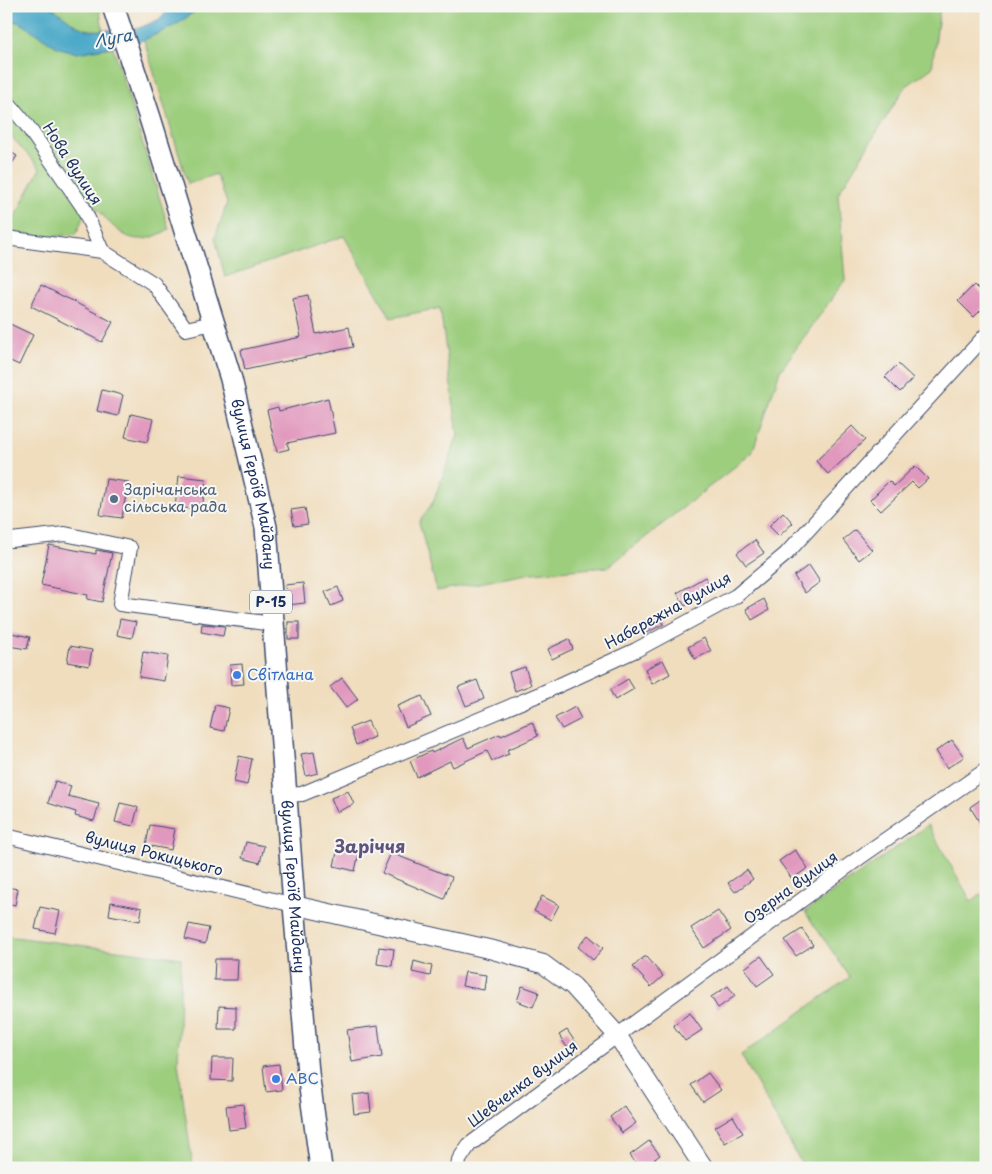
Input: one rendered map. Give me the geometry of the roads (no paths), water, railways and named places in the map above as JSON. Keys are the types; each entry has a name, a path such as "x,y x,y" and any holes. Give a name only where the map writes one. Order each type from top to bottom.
{"main road":[{"name":"вулиця Героїв Майдану","path":"113,7 150,118 234,388 266,527 284,795 308,1073 321,1168"}],"street":[{"name":"Нова вулиця","path":"6,100 26,124 83,208 102,251"},
{"path":"6,238 102,251 154,284 186,329 213,323"},
{"name":"Набережна вулиця","path":"284,795 302,794 540,694 636,650 736,596 786,554 986,335"},
{"path":"6,539 65,534 130,548 120,604 273,624"},
{"name":"Озерна вулиця","path":"617,1035 859,858 986,770"},
{"name":"вулиця Рокицького","path":"6,836 294,905"},
{"path":"294,905 493,950 543,964 573,986 617,1035 704,1168"},
{"name":"Шевченка вулиця","path":"458,1168 459,1160 469,1145 617,1035"}],"water":[{"name":"Луга","path":"6,6 50,6 77,26 91,31 139,28 160,19 172,6 199,6 177,24 144,40 77,53 57,47 21,23 6,19"}],"place":[{"name":"Зарічанська сільська рада","path":"114,499"},
{"name":"Світлана","path":"237,675"},
{"name":"ABC","path":"276,1079"}],"district":[{"name":"Заріччя","path":"370,847"}]}
